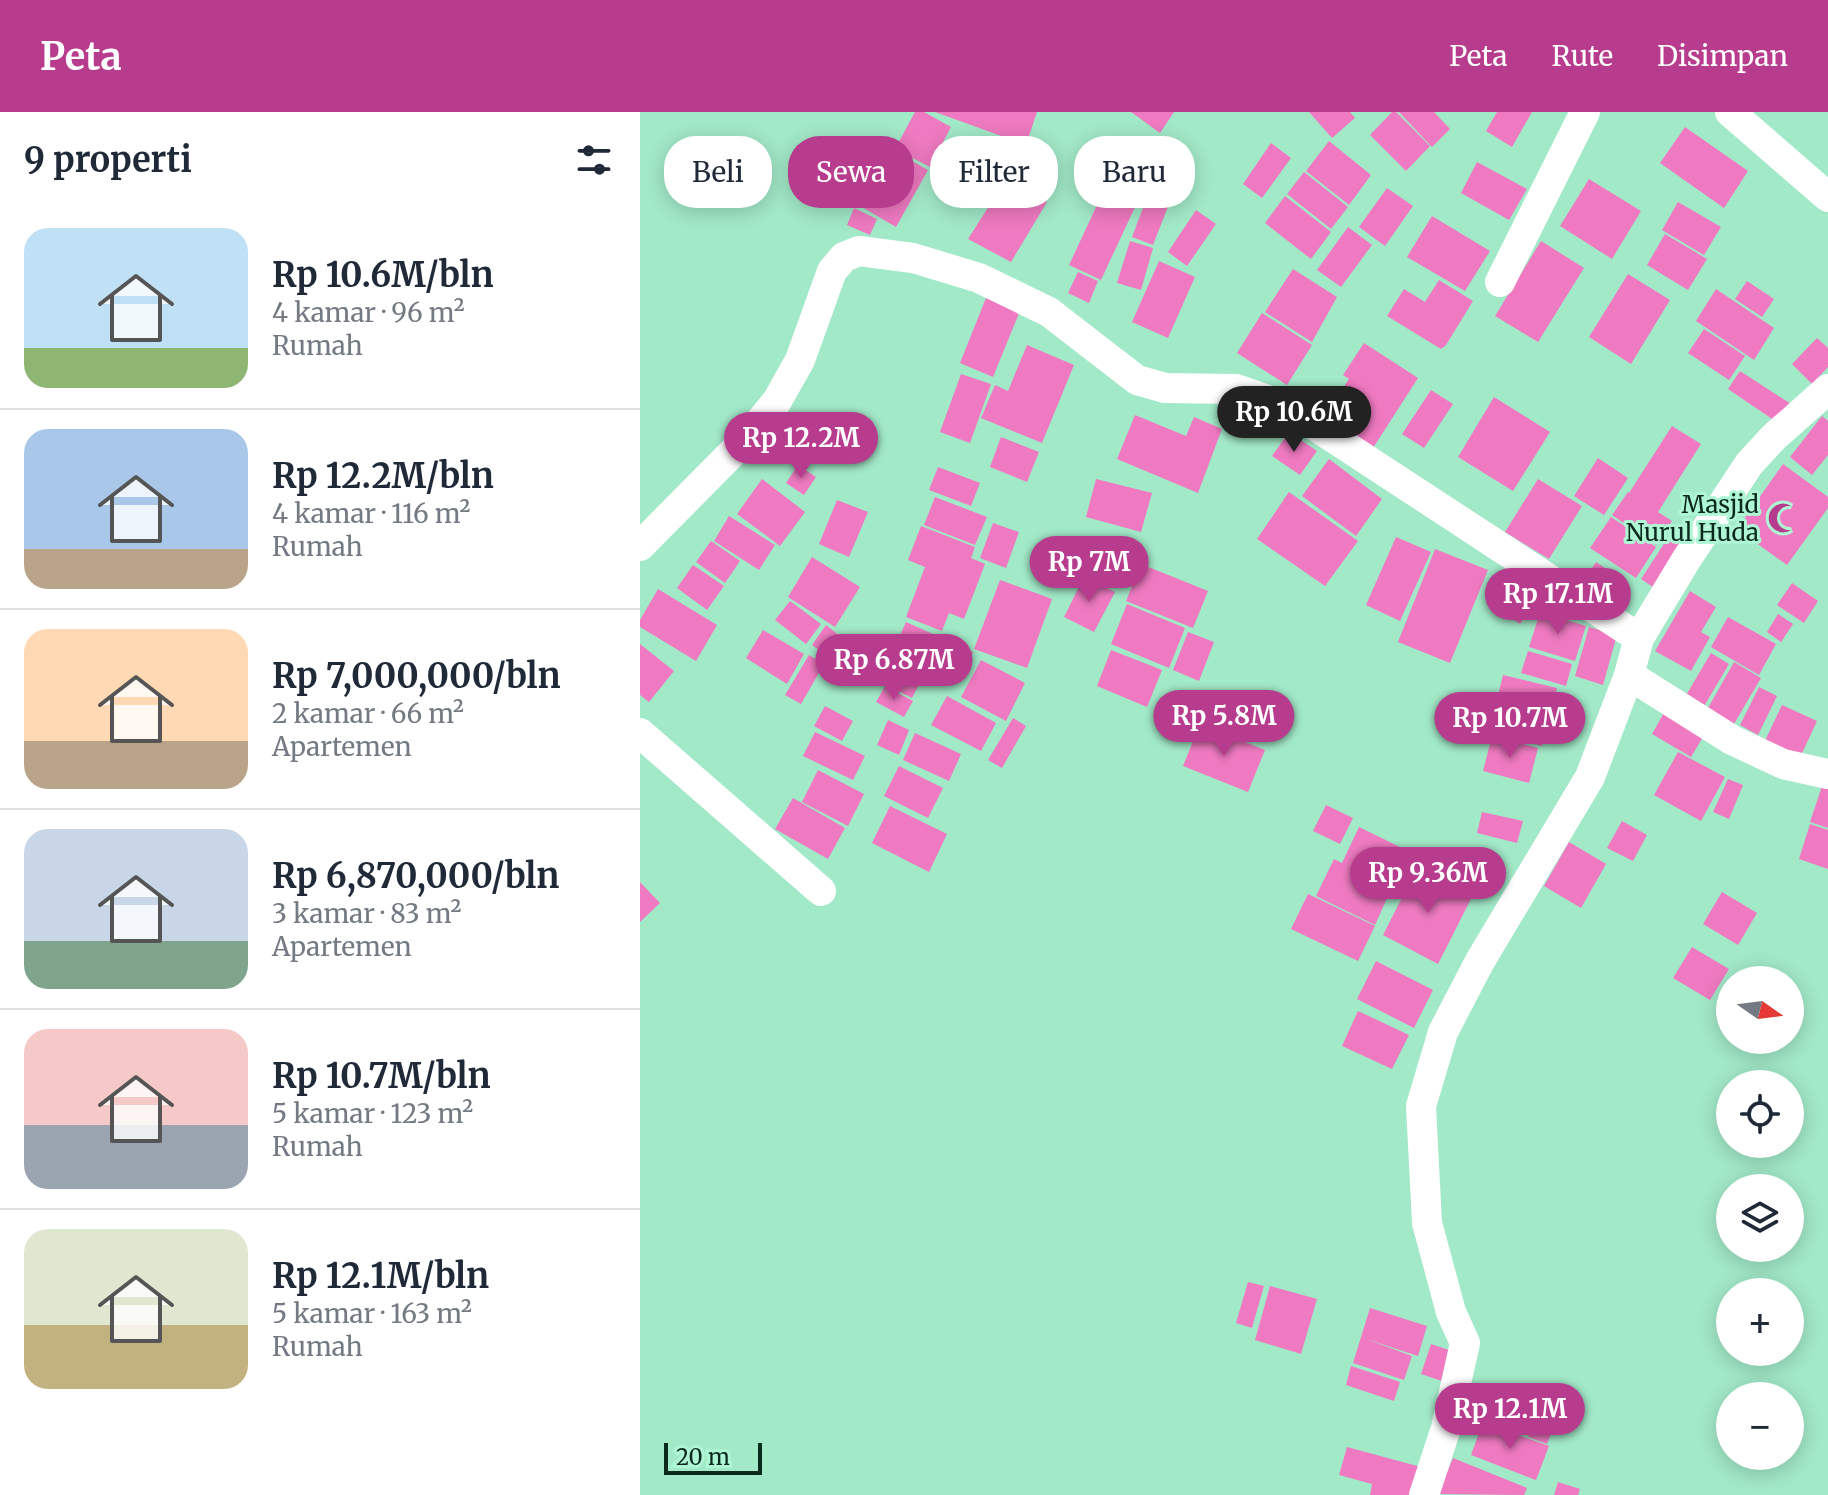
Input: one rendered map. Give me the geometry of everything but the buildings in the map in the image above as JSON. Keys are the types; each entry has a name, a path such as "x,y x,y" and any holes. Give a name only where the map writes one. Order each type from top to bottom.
{"street":[{"path":"1500,282 1585,112"},
{"path":"1730,112 1828,197"},
{"path":"640,546 745,440 777,401 800,360 832,271 844,257 859,251 913,258 979,278 1049,312 1137,380 1165,388 1236,389 1290,411 1382,467 1639,638"},
{"path":"1424,1495 1446,1428 1465,1343 1451,1312 1427,1223 1421,1106 1443,1032 1480,961 1590,777 1629,675 1639,638 1713,516 1749,464 1828,389"},
{"path":"1629,675 1732,740 1783,764 1828,774"},
{"path":"640,733 821,891"}],"place":[{"name":"Masjid Nurul Huda","path":"1783,518"}]}
